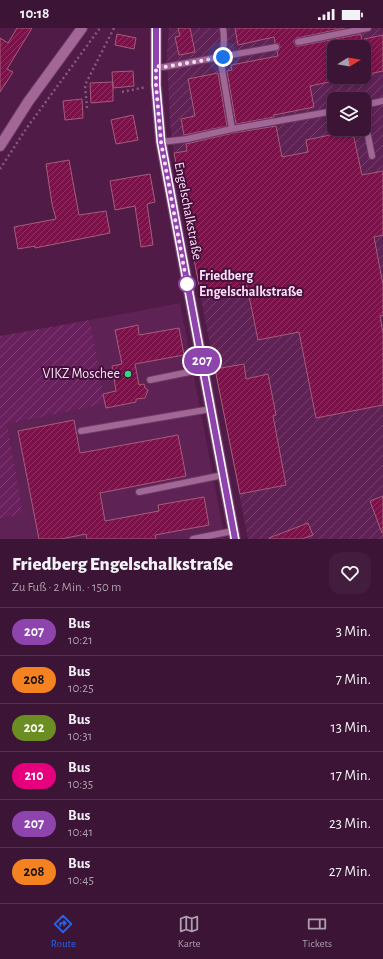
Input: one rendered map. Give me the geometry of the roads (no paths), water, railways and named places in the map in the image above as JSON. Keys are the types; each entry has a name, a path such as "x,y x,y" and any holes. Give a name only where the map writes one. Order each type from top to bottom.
{"street":[{"path":"0,146 28,102 82,28"},
{"name":"Engelschalkstraße","path":"156,28 156,85 161,142 234,535"}],"lane":[{"path":"223,28 225,39 221,63 232,129"},
{"path":"298,42 368,28"},
{"path":"156,66 164,67 276,47"},
{"path":"371,104 383,101"},
{"path":"161,142 187,139 232,129 327,112"},
{"path":"368,136 372,156"},
{"path":"150,380 204,369"},
{"path":"81,431 211,408"},
{"path":"139,492 223,475"},
{"path":"193,539 234,535"}],"place":[{"name":"Friedberg Engelschalkstraße","path":"187,284"},
{"name":"VIKZ Moschee","path":"128,374"}]}
